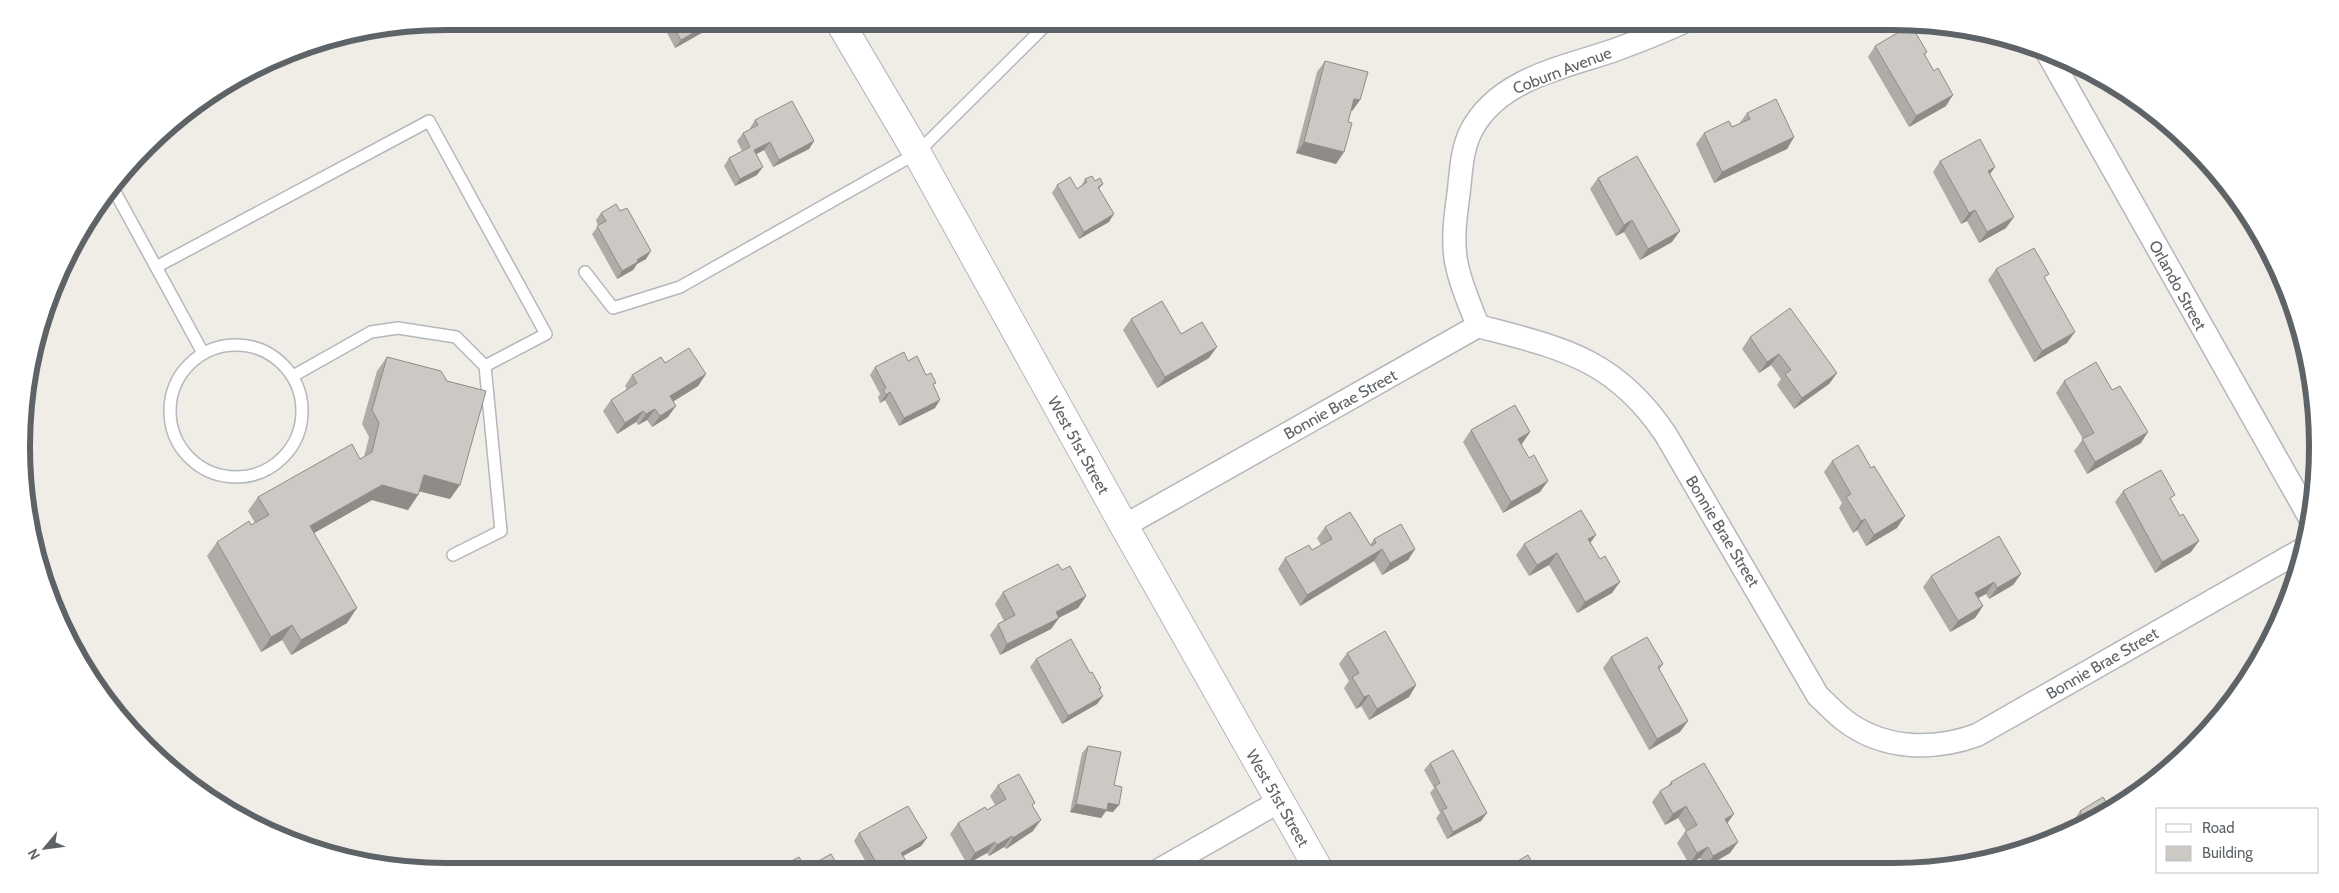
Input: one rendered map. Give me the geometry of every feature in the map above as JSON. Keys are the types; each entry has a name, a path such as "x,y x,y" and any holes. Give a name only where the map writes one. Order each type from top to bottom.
{"street":[{"name":"West 51st Street","path":"844,30 917,154 1124,526 1315,863"},
{"name":"Coburn Avenue","path":"1478,326 1463,288 1456,260 1455,240 1462,158 1471,131 1480,116 1500,96 1520,83 1618,49 1664,30"},
{"name":"Orlando Street","path":"2053,62 2304,507"},
{"name":"Bonnie Brae Street","path":"1124,526 1478,326 1551,345 1578,356 1607,373 1637,397 1666,435 1818,696 1844,720 1864,732 1886,741 1921,746 1943,745 1977,735 2295,554"},
{"path":"1171,863 1280,801"}],"lane":[{"path":"585,272 613,308 680,287 917,154 1041,30"},
{"path":"156,267 429,121 546,334 485,366"},
{"path":"116,193 203,354"},
{"path":"293,376 371,332 398,328 456,336 485,366 501,530 453,555"},
{"path":"242,345 268,353 279,360 293,376 302,396 302,419 296,441 283,459 265,472 243,478 220,476 200,467 184,452 173,432 170,409 174,387 186,368 203,354 222,346 242,345"}],"building":[{"path":"675,30 698,30 681,40"},
{"path":"1902,30 1914,31 1927,52 1924,54 1934,71 1938,68 1953,95 1916,116 1875,46"},
{"path":"1325,61 1368,72 1360,100 1354,99 1348,122 1352,123 1344,152 1304,142"},
{"path":"1776,99 1794,137 1722,172 1704,133 1729,121 1732,127 1750,119 1747,113"},
{"path":"792,101 814,141 779,160 770,142 754,150 763,167 740,179 729,158 750,147 743,133 758,125 755,120"},
{"path":"1980,139 1995,167 1988,171 2014,217 1987,232 1975,210 1969,213 1940,161"},
{"path":"1637,156 1680,231 1648,249 1632,220 1624,225 1598,178"},
{"path":"1092,176 1095,181 1100,178 1103,184 1098,187 1114,214 1084,232 1057,185 1070,177 1077,189 1087,182 1085,179"},
{"path":"616,204 620,211 627,208 651,251 637,260 638,262 622,271 597,226 606,221 601,213"},
{"path":"2034,248 2049,274 2044,277 2075,332 2042,351 1996,269"},
{"path":"1162,301 1181,334 1202,322 1217,347 1165,377 1131,319"},
{"path":"1790,308 1837,373 1802,398 1785,374 1791,370 1779,354 1767,362 1750,337"},
{"path":"689,348 706,374 670,396 676,406 660,416 655,409 646,414 643,411 625,423 611,400 637,383 632,375 661,357 665,363"},
{"path":"904,352 908,361 917,356 926,375 931,373 936,383 933,384 940,400 904,418 890,392 886,395 883,390 886,388 875,367"},
{"path":"387,357 441,371 447,381 486,391 460,485 424,475 418,495 382,485 310,526 357,608 301,640 292,625 271,637 217,542 249,521 251,525 269,515 258,497 352,444 360,459 372,452 379,423 372,410"},
{"path":"2096,362 2112,390 2120,386 2148,432 2095,462 2082,439 2094,433 2064,381"},
{"path":"1515,405 1530,432 1518,439 1529,458 1534,455 1548,481 1511,502 1471,430"},
{"path":"1858,445 1871,468 1874,466 1905,516 1874,535 1865,519 1861,521 1846,497 1851,494 1832,461"},
{"path":"2161,470 2175,495 2170,498 2180,516 2183,514 2199,541 2162,562 2123,491"},
{"path":"1581,510 1596,535 1588,539 1600,559 1605,556 1620,582 1585,602 1557,553 1537,565 1524,544"},
{"path":"1350,512 1371,546 1376,543 1374,539 1401,524 1415,549 1390,563 1382,549 1307,595 1285,558 1309,545 1312,550 1332,539 1325,527"},
{"path":"1999,536 2021,574 1997,588 1994,582 1975,593 1983,606 1958,621 1931,576"},
{"path":"1058,564 1062,570 1070,566 1086,596 1056,612 1059,618 1007,644 998,624 1015,615 1003,592"},
{"path":"1385,631 1416,685 1377,709 1369,695 1364,697 1352,677 1359,673 1347,653"},
{"path":"1647,637 1663,664 1658,667 1688,721 1657,739 1611,657"},
{"path":"1071,639 1090,673 1092,672 1101,688 1099,689 1103,696 1068,716 1036,659"},
{"path":"1088,746 1121,752 1114,785 1122,787 1119,805 1108,803 1107,810 1076,804"},
{"path":"1453,750 1487,813 1453,832 1442,810 1447,808 1435,786 1440,783 1430,763"},
{"path":"1704,763 1734,814 1725,819 1738,842 1713,856 1708,847 1697,853 1685,832 1697,825 1686,806 1673,814 1660,791 1672,784 1671,782"},
{"path":"1019,774 1035,803 1032,805 1041,820 1013,838 1012,836 997,845 995,842 975,853 958,823 985,807 987,810 1006,799 998,785"},
{"path":"2121,793 2122,794 2069,824 2082,816 2080,811 2103,797 2106,802"},
{"path":"908,806 927,838 901,853 907,863 876,863 859,833"},
{"path":"831,854 836,863 815,863"},
{"path":"1528,855 1533,863 1514,863"},
{"path":"799,857 803,863 788,863"}]}
